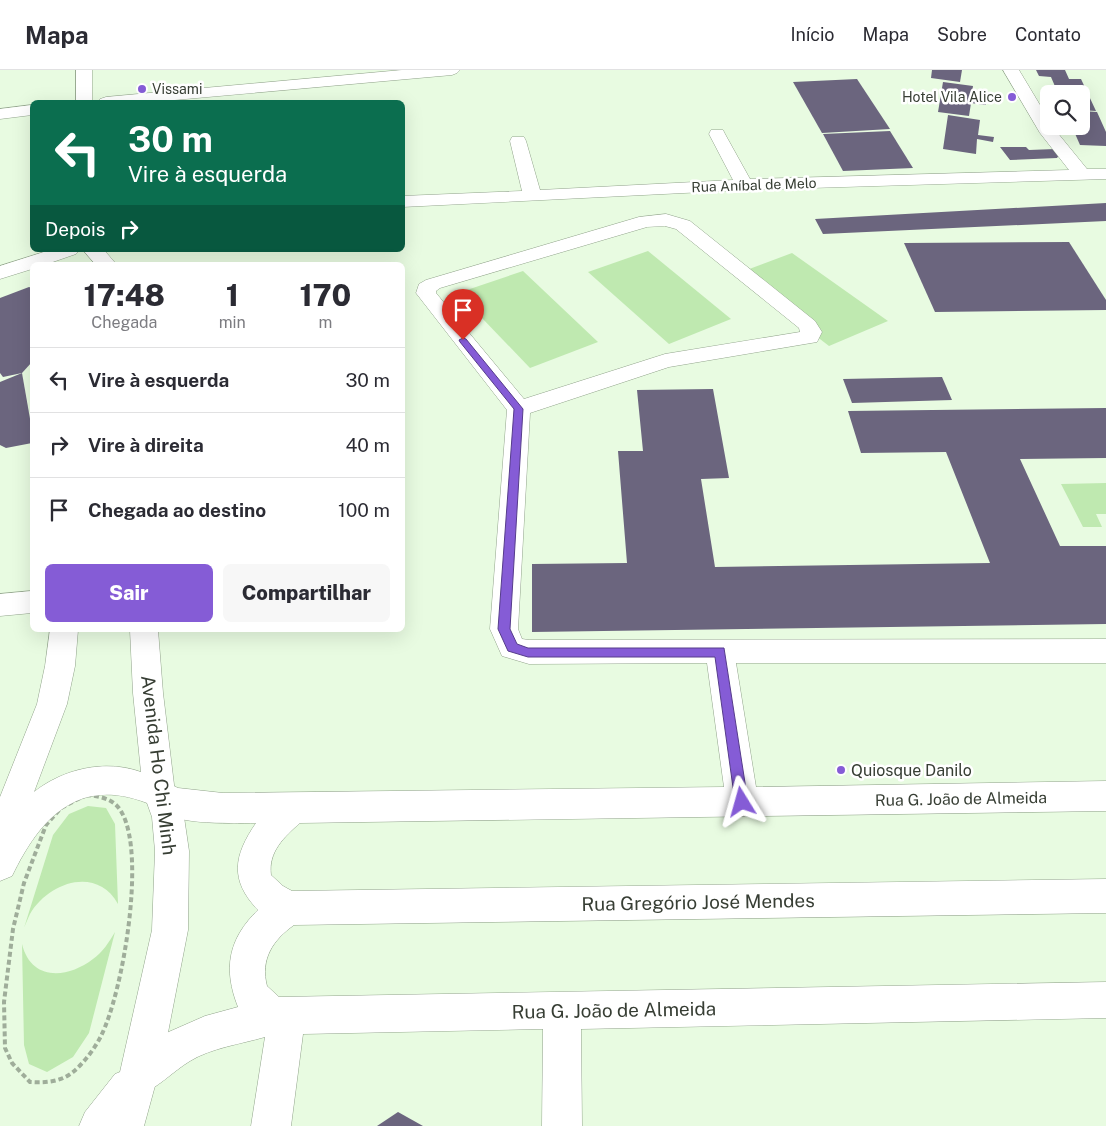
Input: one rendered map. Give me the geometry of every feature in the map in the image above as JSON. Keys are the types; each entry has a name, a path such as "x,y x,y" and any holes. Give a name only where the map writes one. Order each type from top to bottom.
{"street":[{"path":"84,70 84,100"},
{"path":"271,70 274,87"},
{"path":"128,100 452,70"},
{"path":"1012,70 1048,133 1082,175"},
{"path":"0,114 30,110"},
{"path":"717,134 744,185"},
{"path":"518,141 532,195"},
{"name":"Rua Aníbal de Melo","path":"405,202 744,185 1106,174"},
{"path":"519,409 665,360 809,337 811,332 808,325 683,225 666,220 646,221 433,284 426,288 426,293 430,300 519,409 504,629 512,648 528,652 1106,651"},
{"path":"33,262 64,252"},
{"path":"95,252 104,262"},
{"path":"0,273 30,263"},
{"path":"0,605 30,602"},
{"path":"0,838 52,704 60,666 64,632"},
{"name":"Avenida Ho Chi Minh","path":"124,1126 153,1018 170,930 172,851 168,817 159,793 148,693 144,632"},
{"path":"720,652 742,802"},
{"name":"Rua G. João de Almeida","path":"0,865 17,834 40,806 66,788 84,782 102,780 124,781 159,793 172,802 223,808 1106,796"},
{"path":"289,908 274,902 262,892 255,878 254,864 257,847 266,832 294,808"},
{"name":"Rua Gregório José Mendes","path":"289,908 1106,896"},
{"path":"271,1126 280,1016 256,1003 248,986 246,967 250,949 260,933 273,919 289,908"},
{"name":"Rua G. João de Almeida","path":"138,1077 177,1047 205,1035 280,1016 1106,1000"},
{"path":"562,1011 562,1126"},
{"path":"99,1126 138,1077"}],"path":[{"path":"86,796 101,796 112,801 122,813 129,828 132,870 123,962 102,1035 86,1057 71,1074 48,1083 30,1082 16,1068 6,1050 3,1026 2,981 9,935 20,892 41,831 54,814 68,804 86,796"}],"green space":[{"path":"648,251 731,319 669,344 588,272"},
{"path":"792,253 888,321 829,346 736,274"},
{"path":"523,271 598,342 530,368 458,293"},
{"path":"1106,483 1106,514 1096,514 1102,527 1083,527 1061,484"},
{"path":"88,806 106,808 115,824 118,904 109,892 98,885 86,882 73,883 61,887 38,903 30,914 24,928 53,835 69,814"},
{"path":"115,932 89,1033 73,1057 47,1072 29,1064 24,1045 22,944 33,965 51,973 61,973 83,966 97,956"}],"building":[{"path":"932,70 962,70 960,82 931,78"},
{"path":"1036,70 1065,70 1069,79 1081,79 1084,85 1054,85 1051,77 1039,76"},
{"path":"857,79 890,129 822,133 793,82"},
{"path":"943,82 973,86 971,99 986,101 986,105 971,103 969,116 938,112"},
{"path":"1090,98 1096,111 1090,111"},
{"path":"1090,112 1097,112 1106,132 1106,146 1080,145 1076,135 1090,135"},
{"path":"948,115 980,120 978,135 994,137 993,142 977,139 976,154 943,149"},
{"path":"890,131 913,168 843,171 823,134"},
{"path":"1000,147 1026,147 1029,150 1055,149 1059,155 1057,158 1010,160"},
{"path":"1106,203 1106,221 823,234 815,219"},
{"path":"1069,242 1106,300 1106,310 935,312 904,243"},
{"path":"30,287 30,364 22,373 3,377 0,373 0,298"},
{"path":"22,373 30,419 30,443 6,448 0,445 0,382"},
{"path":"942,377 952,400 852,403 843,379"},
{"path":"713,389 729,478 701,479 715,567 990,563 946,452 861,453 848,411 1106,408 1106,458 1020,459 1060,546 1106,546 1106,624 532,632 532,564 627,563 618,451 643,451 637,390"},
{"path":"398,1112 423,1126 377,1126"}],"place":[{"name":"Vissami","path":"142,89"},
{"name":"Hotel Vila Alice","path":"1012,97"},
{"name":"Quiosque Danilo","path":"841,770"}],"route":[{"path":"463,340 519,409 504,629 512,648 528,652 720,652 742,802"}]}
